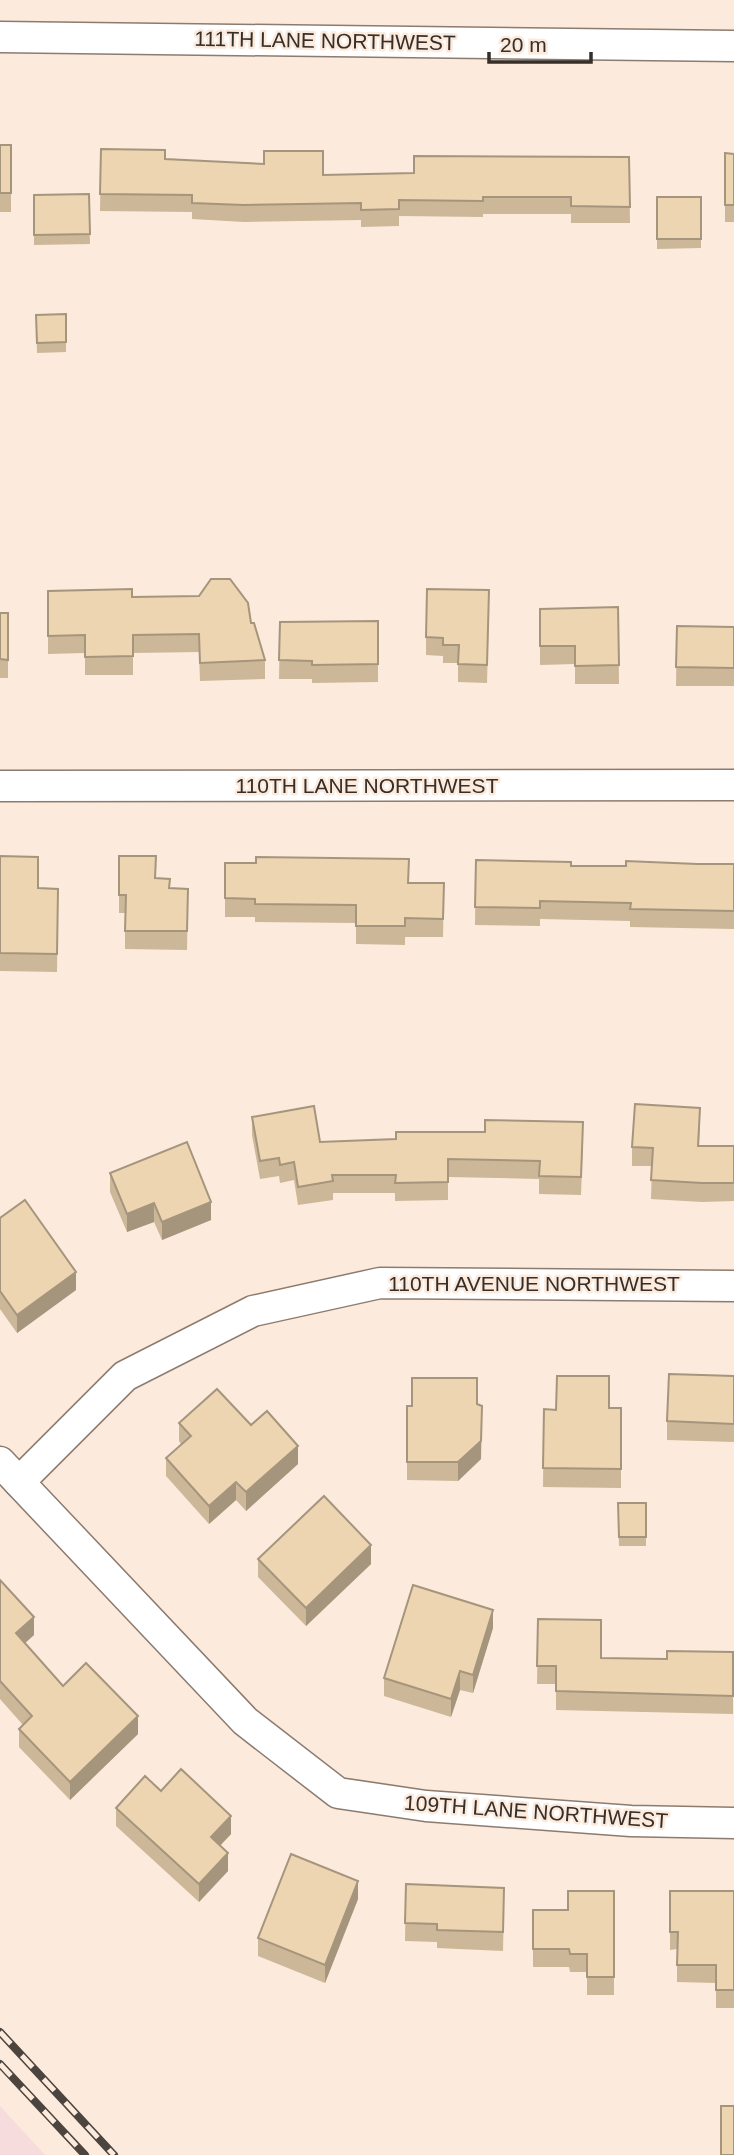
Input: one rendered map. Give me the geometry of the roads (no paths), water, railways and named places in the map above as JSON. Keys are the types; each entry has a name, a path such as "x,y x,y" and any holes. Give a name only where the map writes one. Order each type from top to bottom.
{"street":[{"name":"111TH LANE NORTHWEST","path":"0,37 734,46"},
{"name":"110TH LANE NORTHWEST","path":"0,786 734,785"},
{"name":"110TH AVENUE NORTHWEST","path":"9,1472 125,1377 253,1311 380,1283 734,1286"},
{"name":"109TH LANE NORTHWEST","path":"9,1472 245,1721 338,1794 426,1806 631,1821 734,1823"}],"railway":[{"path":"0,2032 114,2155"},
{"path":"0,2064 85,2155"}]}
